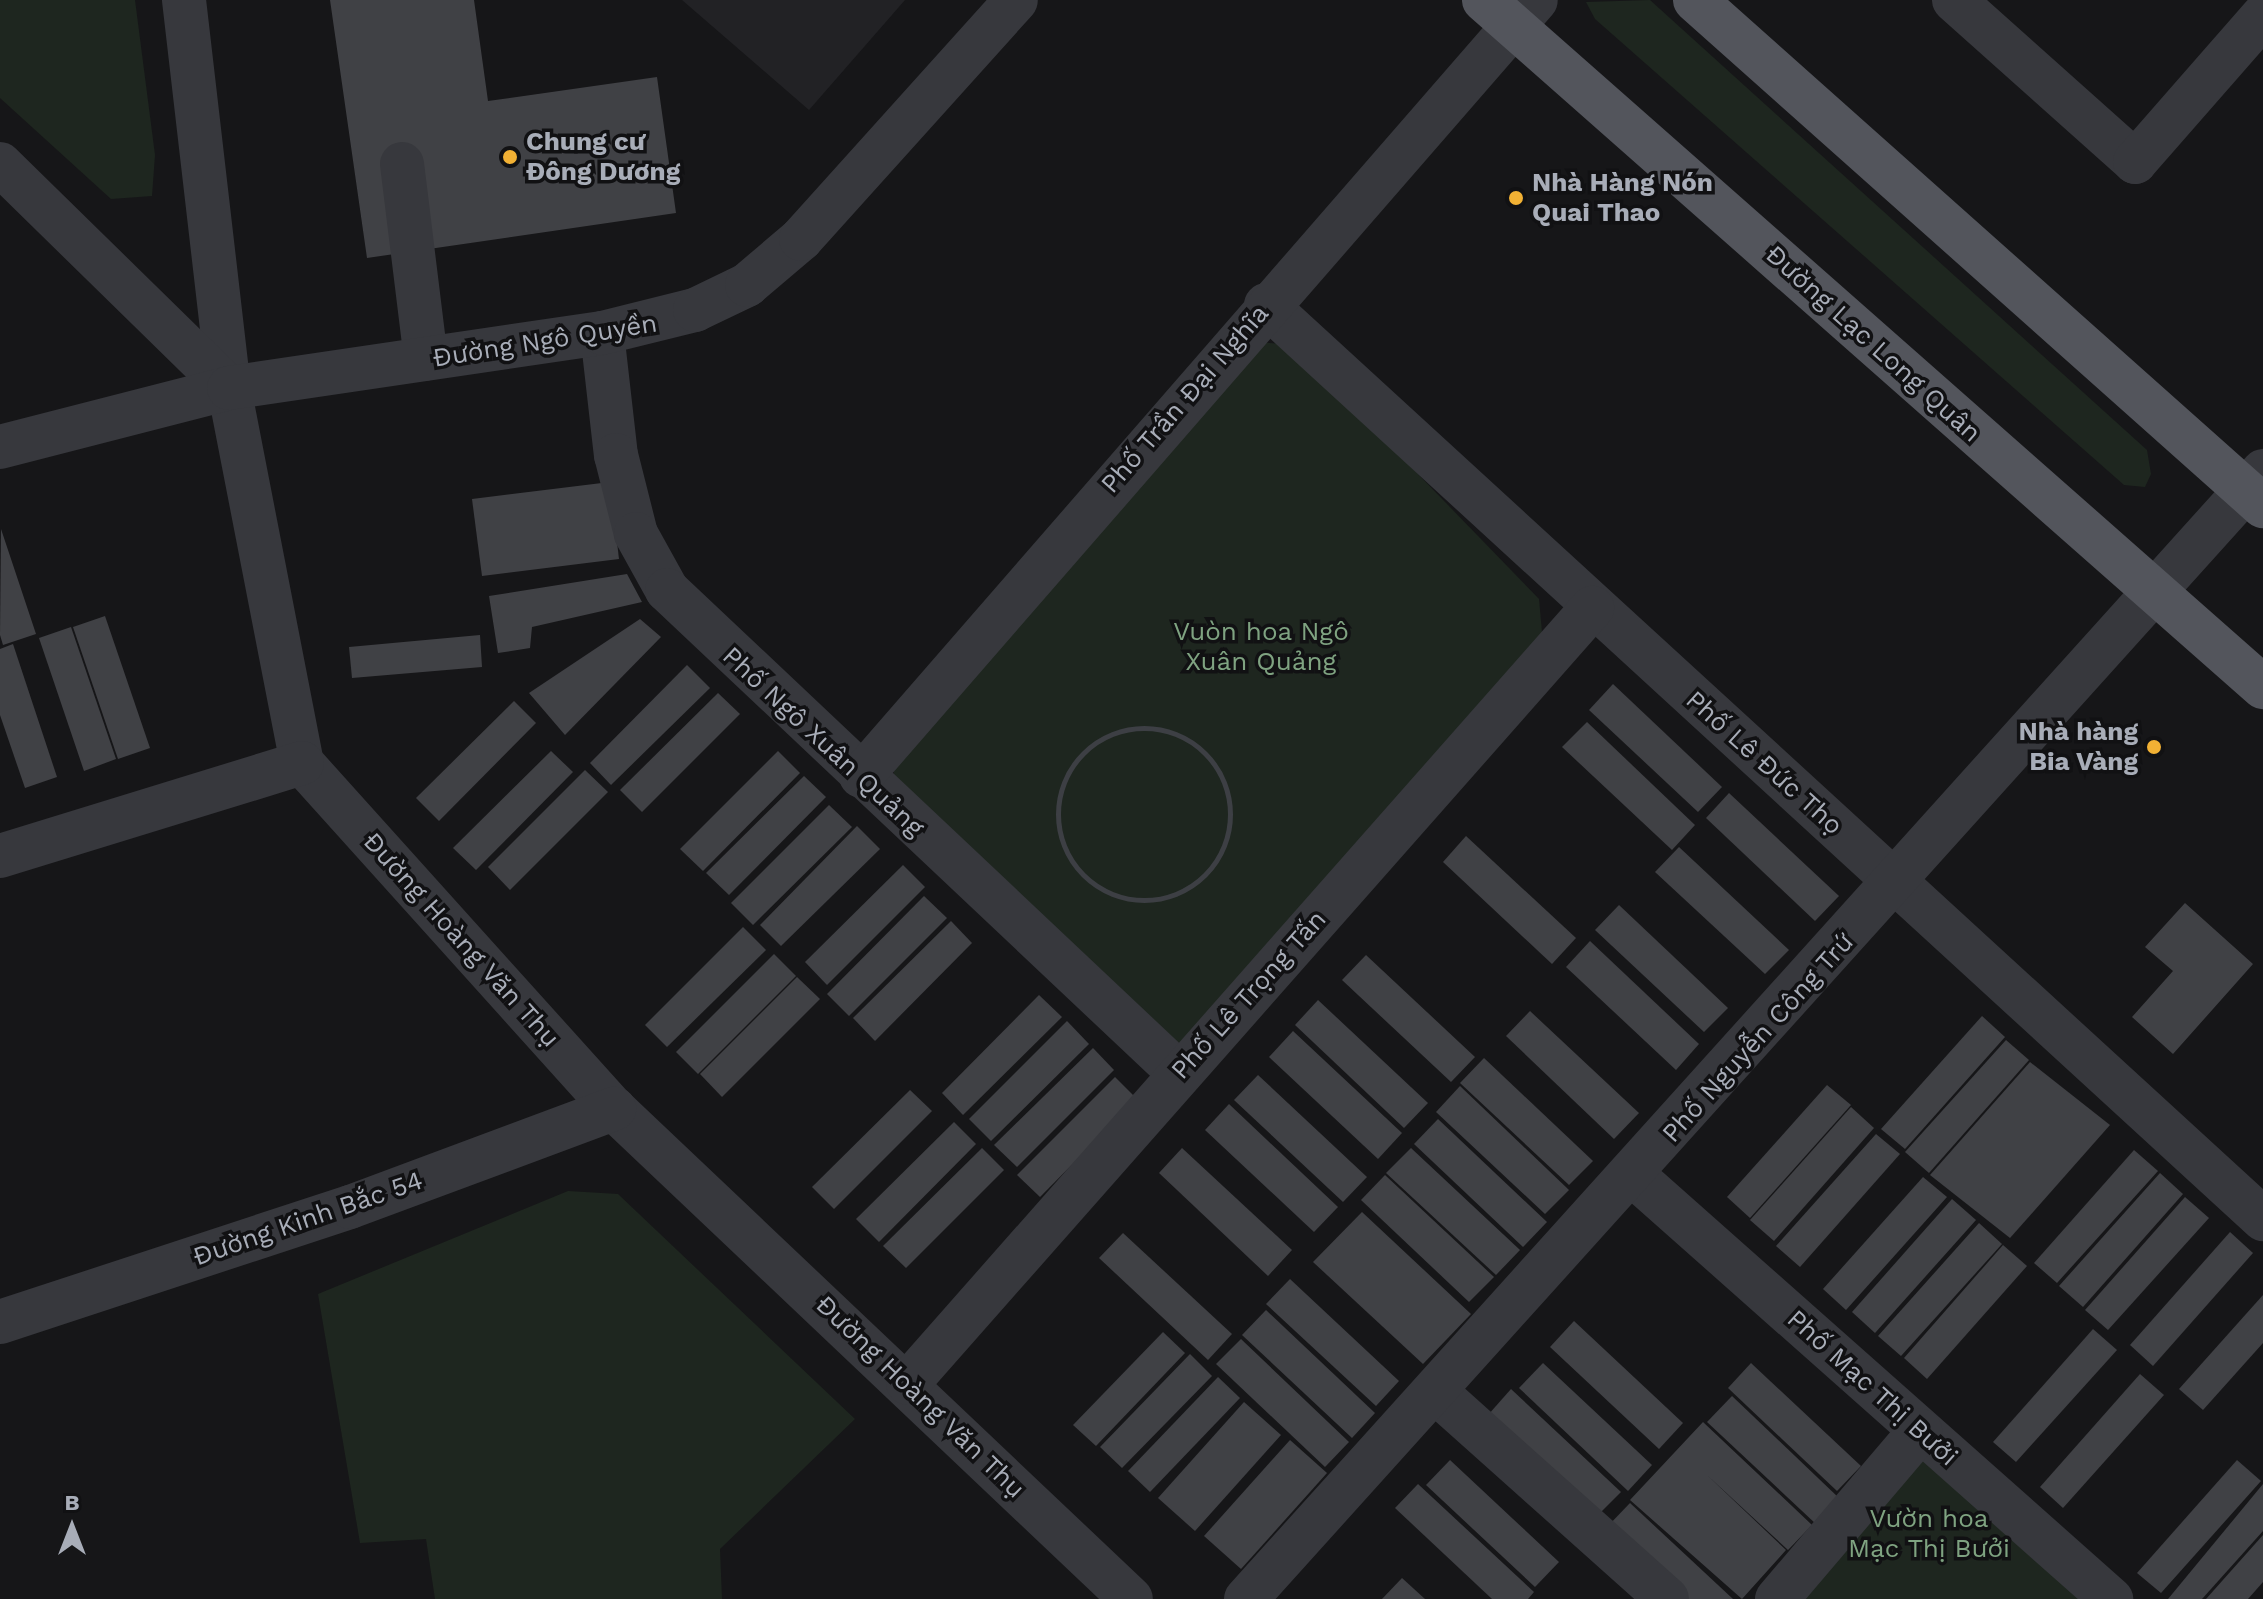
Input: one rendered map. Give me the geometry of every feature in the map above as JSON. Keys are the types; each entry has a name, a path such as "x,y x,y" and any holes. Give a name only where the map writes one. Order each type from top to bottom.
{"main road":[{"path":"1695,0 2257,489"},
{"name":"Đường Lạc Long Quân","path":"1511,9 2153,592 2263,687"}],"street":[{"path":"0,856 302,763 229,388 184,0"},
{"name":"Đường Ngô Quyền","path":"0,447 229,388 667,322 747,285 839,201 1016,0"},
{"path":"1954,0 2135,162 2263,16"},
{"name":"Phố Trần Đại Nghĩa","path":"861,776 1266,305 1511,9"},
{"path":"0,164 229,388"},
{"path":"402,164 426,359"},
{"name":"Phố Lê Đức Thọ","path":"1266,305 1592,608 1898,883 2263,1219"},
{"name":"Phố Ngô Xuân Quảng","path":"602,333 616,455 645,557 701,630 1179,1073"},
{"name":"Phố Nguyễn Công Trứ","path":"1246,1599 1438,1394 1898,883 2153,592 2257,489"},
{"name":"Phố Lê Trọng Tấn","path":"908,1383 1592,608"},
{"name":"Đường Hoàng Văn Thụ","path":"302,763 614,1109 908,1383 1131,1599"},
{"name":"Đường Kinh Bắc 54","path":"0,1322 350,1207 614,1109"},
{"name":"Phố Mạc Thị Bưởi","path":"1634,1176 2111,1599"},
{"path":"1438,1394 1667,1599"},
{"path":"1777,1599 1920,1431"}],"path":[{"path":"1118,731 1176,734 1202,750 1230,801 1219,859 1173,896 1119,898 1094,887 1061,843 1056,817 1071,765 1118,731"}],"shaded area":[{"path":"682,0 905,0 809,110"}],"green space":[{"path":"0,0 135,0 155,155 152,196 111,199 0,98"},
{"path":"1650,0 2147,450 2151,474 2145,487 2124,485 1595,19 1586,2"},
{"name":"Vuòn hoa Ngô Xuân Quảng","path":"1248,341 1293,345 1539,599 1543,643 1192,1042 1164,1043 894,784 894,753"},
{"path":"568,1191 618,1194 855,1419 720,1549 722,1599 435,1599 426,1539 360,1543 318,1294"},
{"name":"Vườn hoa Mạc Thị Bưởi","path":"1911,1456 1942,1459 2101,1599 1789,1599"}],"building":[{"name":"Chung cư Đông Dương","path":"330,0 474,0 488,101 657,77 676,213 367,258"},
{"path":"610,482 619,559 482,576 472,499"},
{"path":"1,529 36,634 3,645 0,635"},
{"path":"627,574 642,602 532,627 530,648 498,653 489,596"},
{"path":"105,616 150,748 118,759 73,627"},
{"path":"640,619 661,637 565,735 529,693"},
{"path":"71,627 116,759 84,771 39,638"},
{"path":"480,635 482,667 352,678 349,647"},
{"path":"13,644 57,777 25,788 0,715 0,649"},
{"path":"687,665 710,688 611,785 590,763"},
{"path":"1613,684 1722,787 1698,812 1589,710"},
{"path":"718,693 740,714 642,812 620,790"},
{"path":"514,701 536,723 439,821 416,798"},
{"path":"1587,722 1695,825 1672,850 1562,747"},
{"path":"551,751 573,772 476,870 453,848"},
{"path":"778,751 800,773 703,871 680,849"},
{"path":"585,770 608,792 510,890 488,867"},
{"path":"804,776 826,797 729,895 706,873"},
{"path":"1729,793 1839,896 1815,921 1706,818"},
{"path":"829,805 852,827 753,925 731,903"},
{"path":"857,826 880,849 781,946 760,925"},
{"path":"1466,836 1576,938 1552,964 1443,862"},
{"path":"1679,847 1789,950 1765,974 1655,872"},
{"path":"903,865 925,887 827,985 805,962"},
{"path":"924,896 947,918 849,1016 827,994"},
{"path":"2185,903 2253,964 2173,1054 2132,1017 2173,971 2145,947"},
{"path":"1619,905 1728,1008 1704,1032 1595,930"},
{"path":"951,921 972,943 875,1041 853,1018"},
{"path":"743,927 766,950 667,1047 645,1025"},
{"path":"1590,941 1699,1044 1676,1070 1566,967"},
{"path":"774,954 796,976 698,1074 676,1052"},
{"path":"1366,955 1475,1057 1451,1082 1342,980"},
{"path":"797,977 820,999 722,1097 700,1074"},
{"path":"1039,995 1062,1017 963,1115 942,1093"},
{"path":"1318,1000 1428,1103 1404,1128 1295,1025"},
{"path":"1530,1011 1639,1113 1614,1139 1506,1036"},
{"path":"1982,1016 2005,1037 1905,1149 1881,1129"},
{"path":"1067,1021 1089,1044 991,1141 969,1119"},
{"path":"1293,1031 1402,1133 1378,1159 1269,1057"},
{"path":"2006,1040 2029,1060 1929,1173 1905,1152"},
{"path":"1093,1048 1114,1070 1017,1167 994,1145"},
{"path":"1484,1058 1593,1161 1569,1185 1460,1083"},
{"path":"2030,1062 2110,1125 2010,1238 1930,1175"},
{"path":"1258,1075 1367,1177 1343,1202 1234,1100"},
{"path":"1115,1077 1137,1099 1040,1197 1017,1175"},
{"path":"1827,1085 1851,1105 1750,1218 1727,1197"},
{"path":"1460,1086 1569,1190 1545,1214 1436,1112"},
{"path":"910,1090 932,1111 834,1209 812,1187"},
{"path":"1229,1104 1338,1207 1314,1232 1205,1130"},
{"path":"1851,1107 1874,1128 1774,1241 1750,1220"},
{"path":"1438,1119 1547,1222 1523,1247 1414,1144"},
{"path":"954,1122 976,1144 879,1242 856,1219"},
{"path":"1876,1134 1900,1154 1800,1267 1776,1246"},
{"path":"982,1148 1004,1170 906,1268 883,1246"},
{"path":"1182,1148 1292,1250 1268,1276 1159,1173"},
{"path":"1411,1148 1520,1250 1496,1275 1386,1173"},
{"path":"2134,1150 2158,1171 2057,1283 2034,1263"},
{"path":"2160,1173 2183,1194 2083,1307 2059,1286"},
{"path":"1385,1175 1494,1277 1469,1302 1361,1200"},
{"path":"1923,1177 1947,1197 1846,1310 1823,1289"},
{"path":"2185,1197 2209,1218 2108,1330 2085,1310"},
{"path":"1952,1199 1976,1220 1875,1333 1852,1312"},
{"path":"1362,1212 1471,1314 1423,1364 1313,1262"},
{"path":"1979,1223 2002,1244 1901,1356 1878,1336"},
{"path":"2230,1232 2253,1253 2153,1366 2130,1345"},
{"path":"1123,1233 1232,1334 1208,1360 1099,1258"},
{"path":"2003,1245 2027,1266 1927,1379 1904,1358"},
{"path":"1290,1279 1399,1381 1376,1406 1266,1304"},
{"path":"2263,1295 2263,1343 2203,1410 2179,1389"},
{"path":"1266,1310 1375,1413 1352,1438 1242,1335"},
{"path":"1574,1321 1683,1423 1659,1449 1550,1347"},
{"path":"2093,1329 2117,1350 2016,1462 1993,1442"},
{"path":"1163,1332 1185,1353 1096,1446 1073,1425"},
{"path":"1241,1339 1349,1442 1325,1467 1216,1364"},
{"path":"1190,1354 1212,1376 1122,1468 1100,1447"},
{"path":"1543,1363 1652,1465 1628,1491 1519,1388"},
{"path":"1751,1363 1861,1466 1837,1491 1728,1388"},
{"path":"2140,1374 2164,1395 2063,1508 2040,1487"},
{"path":"1218,1377 1240,1398 1150,1492 1128,1471"},
{"path":"1511,1389 1621,1492 1596,1517 1488,1415"},
{"path":"1732,1396 1840,1499 1817,1525 1707,1422"},
{"path":"1244,1402 1281,1435 1195,1531 1158,1498"},
{"path":"1703,1422 1812,1525 1788,1550 1707,1475 1786,1550 1742,1599 1630,1500"},
{"path":"1290,1440 1327,1473 1241,1569 1204,1536"},
{"path":"1450,1460 1559,1562 1535,1587 1426,1485"},
{"path":"2237,1460 2261,1481 2161,1593 2137,1573"},
{"path":"1418,1484 1534,1592 1528,1599 1492,1599 1395,1508"},
{"path":"2263,1484 2263,1531 2202,1599 2168,1599"},
{"path":"1630,1503 1733,1599 1682,1599 1606,1528"},
{"path":"2263,1535 2263,1582 2248,1599 2206,1599"},
{"path":"1402,1578 1425,1599 1382,1599"}],"place":[{"name":"Chung cư Đông Dương","path":"510,157"},
{"name":"Nhà Hàng Nón Quai Thao","path":"1516,198"},
{"name":"Nhà hàng Bia Vàng","path":"2154,747"}]}
